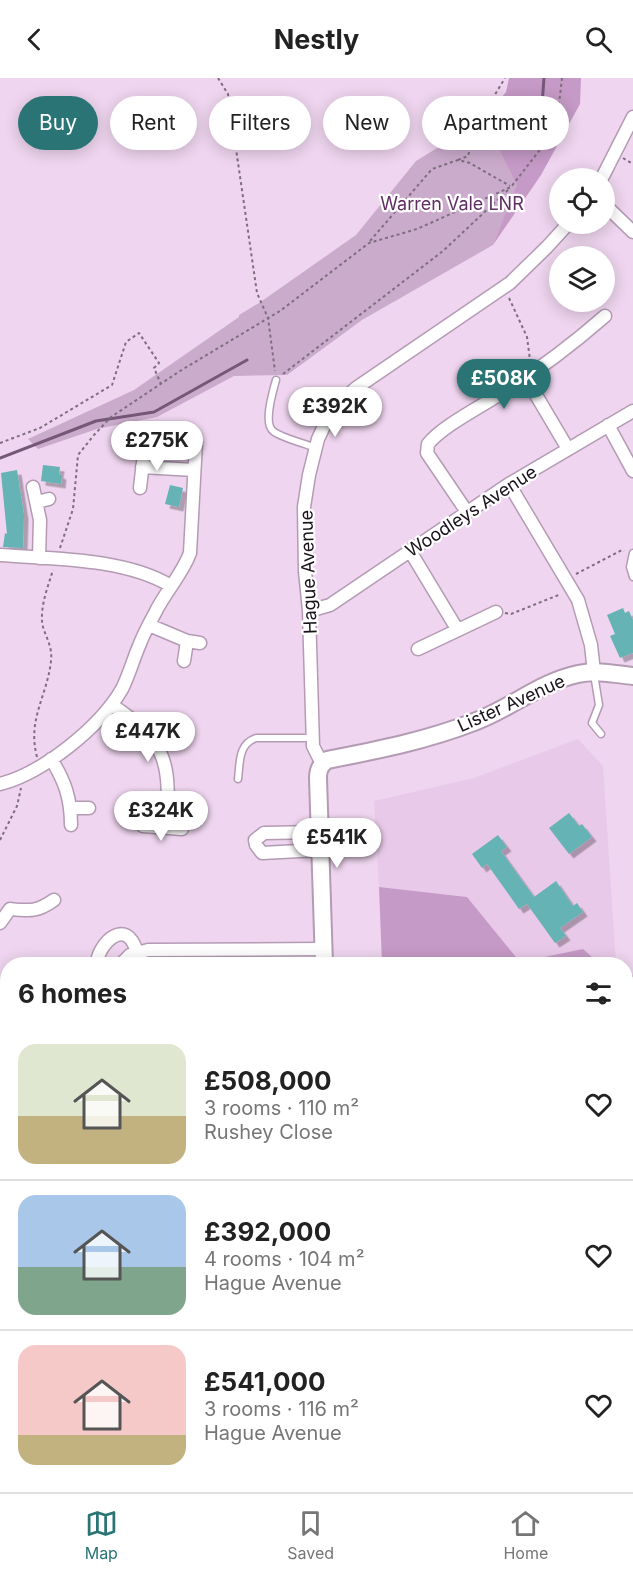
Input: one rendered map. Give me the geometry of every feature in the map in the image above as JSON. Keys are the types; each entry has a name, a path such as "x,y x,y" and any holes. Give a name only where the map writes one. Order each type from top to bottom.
{"street":[{"path":"607,168 633,117"},
{"path":"615,215 633,232"},
{"name":"Hague Avenue","path":"324,957 318,778 318,770 322,764 313,746 309,611 305,571 304,507 315,447 331,411 356,388 505,287 559,234"},
{"path":"467,512 427,453 428,444 441,432 526,378 582,337 605,316"},
{"path":"526,378 568,449"},
{"name":"Woodleys Avenue","path":"309,611 330,605 509,484 633,411"},
{"path":"608,425 633,471"},
{"path":"0,784 51,759 78,738 112,705 123,688 149,625 190,554 196,442"},
{"path":"140,488 144,453"},
{"path":"142,467 194,470"},
{"path":"509,484 569,584 586,622 594,672"},
{"path":"33,487 43,500 39,558"},
{"path":"410,551 457,629"},
{"path":"0,555 56,559 140,571 171,586"},
{"path":"418,649 496,612"},
{"path":"149,625 193,642 184,661"},
{"name":"Lister Avenue","path":"322,764 327,760 406,745 475,722 512,705 537,689 564,678 594,672 633,676"},
{"path":"112,705 142,727 159,750 168,776 166,828"},
{"path":"51,759 65,781 71,808 71,825"},
{"path":"71,808 89,808"},
{"path":"143,826 182,829"},
{"path":"319,832 264,833 255,840 262,853 319,850"},
{"path":"0,923 10,909 33,911 54,900"},
{"path":"98,957 104,946 121,933 131,937 137,952"},
{"path":"128,957 148,950 324,957"}],"lane":[{"path":"276,380 271,396 268,424 273,432 315,447"},
{"path":"633,554 630,567 633,577"},
{"path":"594,672 599,705 592,723 601,734"},
{"path":"238,779 241,751 250,740 256,738 313,738"}],"path":[{"path":"218,78 228,94 257,293 268,318 276,380"},
{"path":"32,770 38,760 33,742 36,715 49,681 52,658 49,639 42,622 45,599 73,510 78,455 111,417 280,311 369,243 432,169 468,156 470,149 462,127 482,116 505,78"},
{"path":"276,380 443,251 511,187 556,129 562,78"},
{"path":"458,160 470,164 511,187"},
{"path":"369,243 417,229 511,187"},
{"path":"505,287 527,337 529,358 537,369"},
{"path":"0,443 40,428 112,385 126,342 139,333 159,363 154,368 161,384"},
{"path":"496,612 512,614 569,584 622,550 633,554"},
{"path":"0,840 17,806 21,788"}],"shaded area":[{"path":"509,78 581,78 580,104 569,124 569,96 503,96"},
{"path":"500,150 555,150 541,175 493,245 517,185"},
{"path":"578,739 603,766 616,957 592,957 583,949 544,957 516,957 467,897 379,887 374,801 474,778"},
{"path":"379,887 467,897 516,957 382,957"},
{"path":"583,949 592,957 544,957"}],"green space":[{"name":"Warren Vale LNR","path":"579,78 569,97 546,96"},
{"name":"Warren Vale LNR","path":"434,150 541,150 503,221 493,245 362,320 287,375 234,376 157,417 97,429 38,449 28,439 134,390 356,235 416,161"}],"building":[{"path":"43,465 60,467 61,484 41,481"},
{"path":"17,470 24,515 23,548 3,547 5,533 7,534 1,473"},
{"path":"170,485 183,488 179,507 165,504"},
{"path":"623,608 625,613 629,611 633,620 633,653 620,658 610,636 615,634 607,615"},
{"path":"569,813 592,837 569,854 549,828"},
{"path":"498,835 507,847 501,851 534,897 556,881 573,906 577,903 583,912 560,928 566,936 555,943 527,904 519,909 487,864 482,868 472,854"}],"waterway":[{"path":"543,96 544,78"},
{"path":"0,458 96,421 154,412 247,360"}]}
